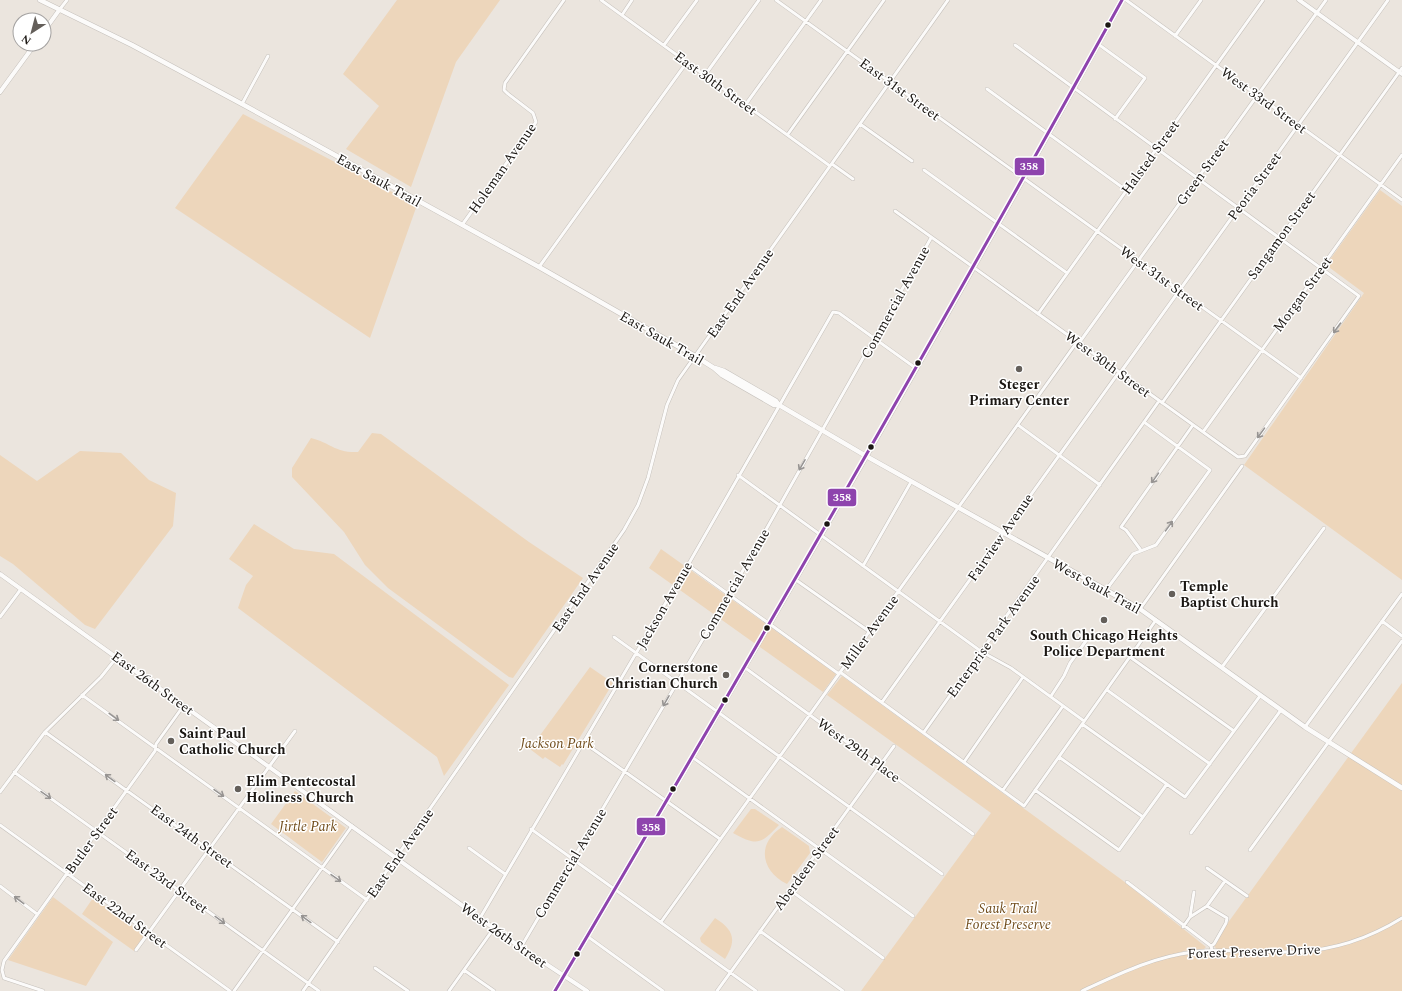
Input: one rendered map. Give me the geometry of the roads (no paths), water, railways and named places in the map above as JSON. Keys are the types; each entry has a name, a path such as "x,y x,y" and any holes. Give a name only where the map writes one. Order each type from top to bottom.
{"main road":[{"name":"East Sauk Trail","path":"40,0 242,104 539,267 695,356 722,375 759,394"},
{"path":"555,991 796,580 866,456 917,370 1122,0"},
{"name":"West Sauk Trail","path":"759,394 774,405 779,405 911,482 1140,609 1304,727 1402,788"}],"street":[{"path":"52,20 67,0"},
{"name":"Holeman Avenue","path":"462,225 536,122 533,113 504,90 505,83 564,0"},
{"name":"East 30th Street","path":"601,0 831,165 853,179"},
{"path":"622,15 632,0"},
{"path":"664,45 697,0"},
{"path":"705,74 759,0"},
{"name":"East 31st Street","path":"776,0 1023,179"},
{"path":"746,104 821,0"},
{"path":"788,134 884,0"},
{"name":"East End Avenue","path":"303,991 624,530 638,505 648,478 667,405 678,380 948,0"},
{"name":"West 33rd Street","path":"1126,0 1402,200"},
{"path":"1175,36 1201,0"},
{"name":"Halsted Street","path":"1038,314 1263,0"},
{"path":"1299,0 1401,71"},
{"name":"Green Street","path":"1078,343 1326,0"},
{"name":"Peoria Street","path":"1119,372 1180,291 1388,0"},
{"path":"1098,44 1145,78 1115,119"},
{"path":"1015,45 1073,89 1322,267 1359,296 1301,378"},
{"path":"0,92 29,52"},
{"path":"242,104 268,56"},
{"path":"539,267 687,62"},
{"name":"Sangamon Street","path":"1160,402 1401,71"},
{"path":"987,89 1126,190"},
{"path":"860,124 912,161"},
{"name":"Morgan Street","path":"1203,432 1402,155"},
{"path":"924,170 1067,273"},
{"name":"West 31st Street","path":"1023,179 1301,378"},
{"path":"895,212 973,268"},
{"name":"Commercial Avenue","path":"521,947 729,595 875,340 931,238"},
{"name":"West 30th Street","path":"973,268 1238,457 1243,457 1301,378"},
{"name":"Jackson Avenue","path":"480,918 531,829 688,565 834,312 839,313 875,340"},
{"path":"875,340 917,370"},
{"name":"Miller Avenue","path":"661,922 958,507 1078,343"},
{"name":"Fairview Avenue","path":"882,702 1119,372"},
{"name":"Enterprise Park Avenue","path":"924,732 1144,422 1160,402"},
{"path":"1106,590 1127,560 1140,550 1156,545 1210,470 1144,422"},
{"path":"1018,425 1100,484"},
{"path":"1140,550 1126,530 1121,527 1193,425"},
{"path":"1140,609 1242,466"},
{"path":"738,476 982,652 1024,677 1185,797 1260,696"},
{"path":"863,566 911,482"},
{"path":"1222,667 1324,528"},
{"path":"688,565 924,732 1024,806 1156,620"},
{"name":"East 26th Street","path":"0,574 423,877"},
{"path":"796,580 870,632"},
{"path":"0,618 20,589"},
{"path":"1304,727 1402,594"},
{"path":"1382,621 1402,636"},
{"path":"1050,696 1064,676 1070,663 1091,634"},
{"path":"614,637 635,654 718,712 942,874"},
{"path":"1250,850 1402,642"},
{"path":"0,792 45,732 101,677 117,657"},
{"path":"1130,657 1234,731"},
{"name":"West 29th Place","path":"744,667 973,834"},
{"path":"964,762 1024,677"},
{"path":"1107,690 1210,764"},
{"path":"82,695 240,807 367,900"},
{"name":"Butler Street","path":"43,991 12,981 3,976 2,970 5,959 156,751 156,744 184,705"},
{"path":"1003,790 1064,706"},
{"path":"1191,833 1281,710"},
{"path":"136,950 295,731"},
{"name":"East 24th Street","path":"45,732 338,942"},
{"path":"583,742 720,839"},
{"name":"Aberdeen Street","path":"717,991 894,746"},
{"path":"692,757 913,916"},
{"path":"1059,757 1143,817"},
{"name":"East 23rd Street","path":"14,772 319,991"},
{"path":"1035,790 1119,850 1167,784"},
{"name":"East 22nd Street","path":"0,825 230,991"},
{"path":"234,991 352,826"},
{"path":"531,829 615,888 756,991"},
{"path":"469,848 505,874"},
{"path":"1206,868 1247,896"},
{"name":"West 26th Street","path":"423,877 521,947 587,991"},
{"name":"Forest Preserve Drive","path":"1183,927 1190,917 1207,906 1225,881"},
{"path":"1127,882 1183,927 1211,946 1212,950"},
{"path":"0,886 37,914"},
{"path":"790,890 883,958"},
{"name":"Forest Preserve Drive","path":"1190,917 1194,892"},
{"name":"Forest Preserve Drive","path":"1207,906 1227,918 1226,923 1214,944 1211,946"},
{"name":"Forest Preserve Drive","path":"1082,991 1124,971 1173,955 1212,950 1297,952 1318,950 1357,940 1402,918"},
{"path":"448,991 494,928"},
{"path":"760,931 843,991"},
{"path":"587,936 663,991"},
{"path":"375,968 408,991"},
{"path":"464,970 494,991"}],"place":[{"name":"Steger Primary Center","path":"1019,369"},
{"name":"Temple Baptist Church","path":"1172,594"},
{"name":"South Chicago Heights Police Department","path":"1104,620"},
{"name":"Cornerstone Christian Church","path":"726,675"},
{"name":"Saint Paul Catholic Church","path":"171,741"},
{"name":"Elim Pentecostal Holiness Church","path":"238,789"}],"park label":[{"name":"Jackson Park","path":"557,743"},
{"name":"Jirtle Park","path":"308,826"},
{"name":"Sauk Trail Forest Preserve","path":"1008,916"}]}
